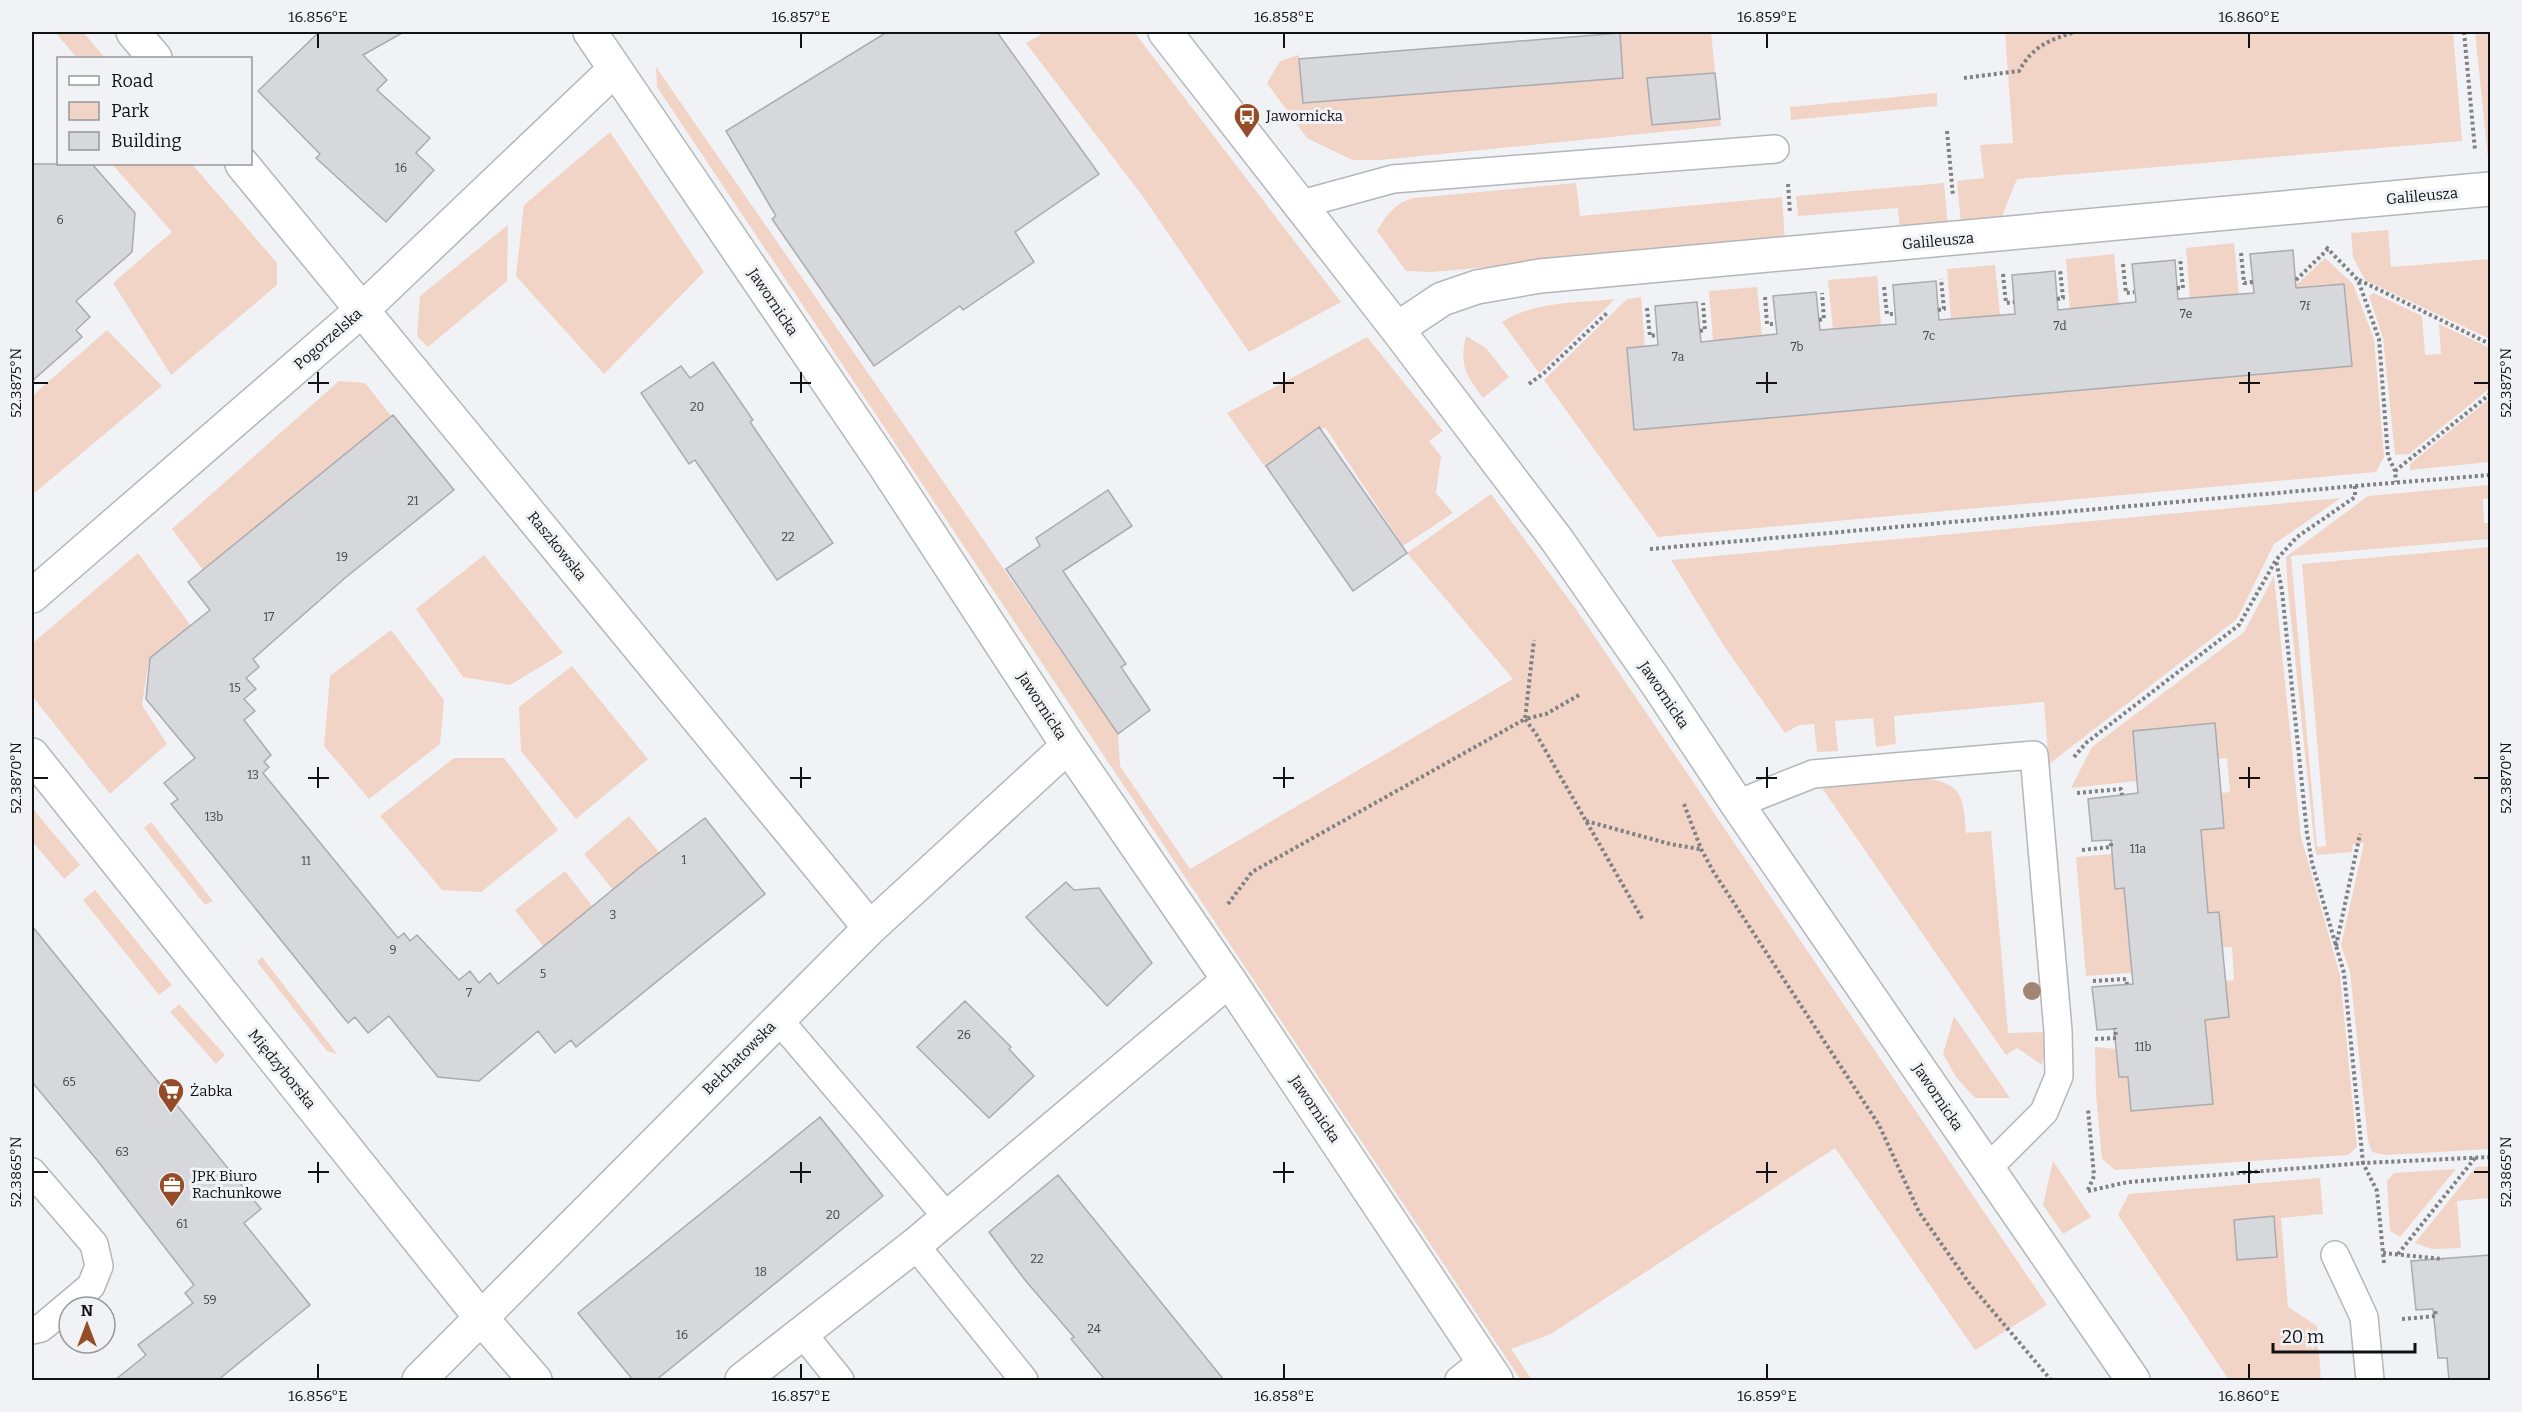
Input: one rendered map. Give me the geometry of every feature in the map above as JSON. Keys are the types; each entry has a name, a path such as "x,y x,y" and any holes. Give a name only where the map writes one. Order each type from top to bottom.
{"street":[{"path":"133,32 154,57"},
{"name":"Jawornicka","path":"590,32 883,464 1068,746 1229,980 1480,1374"},
{"name":"Jawornicka","path":"1165,32 1397,329 1557,540 2133,1380"},
{"name":"Pogorzelska","path":"32,596 363,309 615,70"},
{"name":"Raszkowska","path":"243,165 870,928"},
{"name":"Galileusza","path":"1397,329 1442,299 1477,287 1540,276 2484,190"},
{"name":"Bełchatowska","path":"419,1380 870,928 1068,746"},
{"name":"Międzyborska","path":"32,755 482,1319 536,1380"},
{"path":"742,1380 915,1245 1229,980"}],"lane":[{"path":"1298,205 1393,179 1775,148"},
{"path":"1737,804 1813,774 2034,755 2058,1031 2059,1076 2044,1112 1987,1169"},
{"path":"778,1019 947,1217"},
{"path":"32,1173 94,1244 99,1266 91,1286 41,1328 32,1330"},
{"path":"915,1245 1024,1380"},
{"path":"2335,1255 2364,1317 2370,1380"},
{"path":"802,1333 840,1380"}],"path":[{"path":"1964,78 2019,71 2025,59 2047,40 2075,32"},
{"path":"2464,32 2484,190"},
{"path":"1947,131 1953,198"},
{"path":"1789,197 1790,214"},
{"path":"2321,242 2358,280 2490,344"},
{"path":"2240,244 2244,283 2253,282"},
{"path":"2177,288 2183,288 2179,249"},
{"path":"2296,280 2328,249"},
{"path":"2122,254 2126,293 2134,292"},
{"path":"2057,298 2063,298 2059,262"},
{"path":"2002,265 2006,303 2014,302"},
{"path":"1938,310 1944,309 1940,270"},
{"path":"2358,280 2379,339 2388,456 2395,471 2396,482"},
{"path":"1884,285 1887,314 1895,314"},
{"path":"1819,320 1824,319 1821,290"},
{"path":"1764,295 1767,324 1776,324"},
{"path":"1700,331 1705,330 1703,301"},
{"path":"1647,306 1650,336 1657,335"},
{"path":"1529,384 1544,374 1609,311"},
{"path":"2395,471 2490,394"},
{"path":"1650,549 2490,475"},
{"path":"2072,759 2086,743 2239,625 2276,560 2297,537 2355,497 2355,486"},
{"path":"2276,560 2282,591 2307,833 2312,863 2344,973 2363,1163"},
{"path":"1534,640 1525,719 1536,734 1643,920"},
{"path":"1226,908 1252,872 1525,719 1546,714 1579,695"},
{"path":"2071,794 2121,789 2122,795"},
{"path":"1681,799 1701,849 1879,1125 1919,1212 1969,1283 2051,1380"},
{"path":"1586,821 1670,844 1701,849"},
{"path":"2336,947 2360,834"},
{"path":"2077,850 2111,847 2111,840"},
{"path":"2087,981 2126,979 2127,984"},
{"path":"2093,1040 2116,1038 2115,1028"},
{"path":"2088,1108 2094,1176 2088,1191 2128,1182 2363,1163 2490,1157"},
{"path":"2398,1254 2475,1158"},
{"path":"2383,1252 2444,1259"},
{"path":"2401,1319 2436,1317 2435,1309"}],"green space":[{"path":"55,32 83,32 104,57 76,57"},
{"path":"1046,32 1134,32 1341,302 1249,352 1144,198 1026,43"},
{"path":"1620,32 1711,32 1715,73 1647,78 1652,124 1720,119 1721,126 1381,160 1352,160 1307,138 1267,83 1280,61 1299,55 1303,102 1623,78"},
{"path":"2005,32 2453,32 2462,141 2017,179 2000,221 1961,224 1957,181 1984,178 1980,145 2013,143"},
{"path":"2475,32 2490,32 2490,177"},
{"path":"656,67 1118,734 1120,766 1190,869 1513,679 1407,553 1491,494 1576,609 2047,1305 1975,1350 1835,1148 1551,1334 1511,1349 1532,1380 1521,1380 657,87"},
{"path":"1937,93 1937,106 1791,120 1790,107"},
{"path":"610,132 704,272 604,374 516,276 524,205"},
{"path":"113,165 193,165 277,263 277,285 171,375 113,283 172,232"},
{"path":"1576,183 1580,216 1782,197 1785,241 1431,272 1406,271 1377,231 1392,210 1414,198"},
{"path":"1944,183 1948,226 1900,230 1898,208 1798,216 1796,196"},
{"path":"508,225 507,281 428,347 417,336 420,296"},
{"path":"2388,230 2391,267 2490,259 2490,339 2365,280 2353,257 2351,233"},
{"path":"2234,243 2239,294 2190,298 2186,248"},
{"path":"2114,254 2119,304 2070,309 2066,259"},
{"path":"2325,258 2353,284 2374,339 2384,457 2376,472 1658,537 1544,380 1627,299 1641,297 1645,347 1627,349 1634,429 2352,365 2344,285 2297,288 2296,285"},
{"path":"1995,265 2000,315 1951,319 1947,269"},
{"path":"1877,276 1881,325 1833,329 1828,280"},
{"path":"1757,287 1762,336 1713,340 1709,291"},
{"path":"2374,293 2422,316 2425,355 2441,354 2439,324 2490,348 2490,388 2409,454 2395,455 2383,338 2369,296"},
{"path":"1615,299 1539,373 1502,322 1528,310 1542,307 1571,302"},
{"path":"107,330 162,386 32,495 32,396"},
{"path":"1466,336 1486,348 1509,377 1483,398 1465,370 1463,355"},
{"path":"1367,337 1443,431 1429,441 1441,456 1436,493 1453,513 1403,546 1325,427 1265,467 1227,413"},
{"path":"339,381 365,383 391,416 206,574 172,529"},
{"path":"2490,398 2490,462 2410,470 2410,464"},
{"path":"2490,485 2490,498 2483,499 2484,523 2490,523 2490,539 2291,556 2317,847 2326,846 2302,564 2490,547 2490,1149 2386,1155 2372,1152 2368,1141 2350,972 2341,945 2364,843 2353,844 2352,852 2317,855 2315,849 2286,557 2368,496"},
{"path":"2341,498 2274,544 2237,619 2049,764 2044,702 1894,716 1896,744 1876,747 1873,718 1835,721 1838,751 1817,752 1814,724 1799,725 1785,733 1724,646 1671,560"},
{"path":"138,553 191,626 149,659 142,705 167,744 110,794 32,696 34,642"},
{"path":"484,555 563,653 510,685 463,677 416,609"},
{"path":"2274,576 2301,837 2340,975 2357,1147 2348,1155 2115,1170 2102,1159 2096,1095 2095,1047 2116,1049 2119,1077 2128,1077 2131,1111 2213,1104 2206,1034 2194,1021 2228,1017 2225,981 2234,980 2232,947 2222,947 2219,913 2208,913 2202,845 2190,831 2224,828 2221,793 2230,792 2227,758 2218,759 2215,723 2133,731 2137,781 2071,788 2092,747 2244,632"},
{"path":"391,630 444,700 440,744 369,799 324,746 330,676"},
{"path":"572,666 648,759 576,819 521,751 519,707"},
{"path":"454,758 504,758 558,830 481,892 442,890 380,816"},
{"path":"1925,778 1947,784 1959,795 1964,810 1966,833 1991,831 2008,1033 2045,1032 2046,1047 2042,1065 2017,1048 2006,1055 1822,788"},
{"path":"32,808 80,865 64,879 32,841"},
{"path":"629,816 664,858 618,896 584,854"},
{"path":"151,822 213,901 205,905 144,828"},
{"path":"2112,854 2115,888 2124,888 2127,923 2142,972 2086,976 2076,857"},
{"path":"565,871 596,911 546,950 515,910"},
{"path":"95,890 172,985 159,995 83,900"},
{"path":"262,957 337,1054 327,1051 257,962"},
{"path":"179,1004 225,1055 216,1064 170,1012"},
{"path":"1954,1016 2010,1098 1975,1098 1956,1077 1943,1054"},
{"path":"2053,1161 2091,1217 2063,1234 2043,1205"},
{"path":"2490,1166 2490,1198 2457,1201 2461,1248 2432,1249 2415,1243 2476,1167"},
{"path":"2456,1169 2400,1237 2390,1231 2387,1181 2394,1173"},
{"path":"2320,1178 2323,1214 2281,1218 2288,1307 2317,1326 2321,1380 2229,1380 2118,1215 2129,1194"}],"building":[{"path":"319,32 404,32 363,55 387,80 377,90 430,138 416,153 434,170 386,222 316,158 320,154 258,91"},
{"path":"887,32 997,32 1099,174 1015,232 1034,262 963,310 960,306 874,366 772,219 776,216 726,131"},
{"path":"1620,33 1623,78 1303,103 1299,59"},
{"path":"1715,73 1720,119 1652,125 1647,78"},
{"path":"32,164 93,165 135,213 132,252 76,301 90,317 76,330 82,337 32,381"},
{"path":"2293,250 2296,288 2344,284 2352,366 1634,430 1627,348 1658,345 1655,306 1697,302 1701,342 1777,334 1773,296 1816,292 1820,330 1896,324 1893,285 1936,281 1939,320 2015,314 2012,275 2055,271 2058,310 2136,302 2132,264 2175,260 2178,299 2254,293 2250,254"},
{"path":"713,362 753,420 750,422 833,543 777,580 695,460 689,464 641,393 681,366 690,378"},
{"path":"393,415 454,490 345,578 253,659 259,667 246,678 256,689 244,699 255,711 244,720 271,755 264,762 269,767 263,773 398,938 404,933 410,941 417,935 459,980 470,971 479,983 490,973 498,984 639,868 705,818 765,894 576,1047 571,1040 555,1053 538,1031 479,1081 438,1077 389,1016 368,1033 355,1017 348,1023 171,804 178,799 164,783 195,758 146,699 150,658 210,610 188,582"},
{"path":"1319,427 1407,553 1353,591 1266,466"},
{"path":"1108,490 1132,526 1063,571 1126,664 1121,667 1150,710 1118,734 1006,569 1040,546 1036,538"},
{"path":"2215,723 2224,828 2201,830 2208,913 2219,912 2229,1017 2205,1020 2213,1104 2131,1111 2128,1077 2119,1077 2114,1029 2097,1030 2092,987 2133,984 2124,888 2115,889 2111,840 2092,841 2088,799 2138,793 2133,731"},
{"path":"1066,882 1074,890 1099,888 1152,963 1107,1006 1026,917"},
{"path":"32,926 261,1209 244,1223 310,1305 218,1380 115,1380 146,1355 138,1345 193,1303 185,1293 194,1285 97,1160 32,1082"},
{"path":"965,1001 1011,1047 1009,1049 1034,1076 989,1118 917,1047"},
{"path":"820,1117 883,1196 656,1380 633,1380 578,1313"},
{"path":"1058,1175 1224,1380 1105,1380 1071,1339 1074,1337 1025,1280 989,1232"},
{"path":"2274,1216 2277,1257 2237,1260 2234,1220"},
{"path":"2490,1255 2490,1380 2449,1380 2447,1358 2438,1358 2433,1309 2416,1310 2411,1261"}],"place":[{"name":"Jawornicka","path":"1247,139"},
{"name":"Żabka","path":"171,1114"},
{"name":"JPK Biuro Rachunkowe","path":"172,1208"}]}
